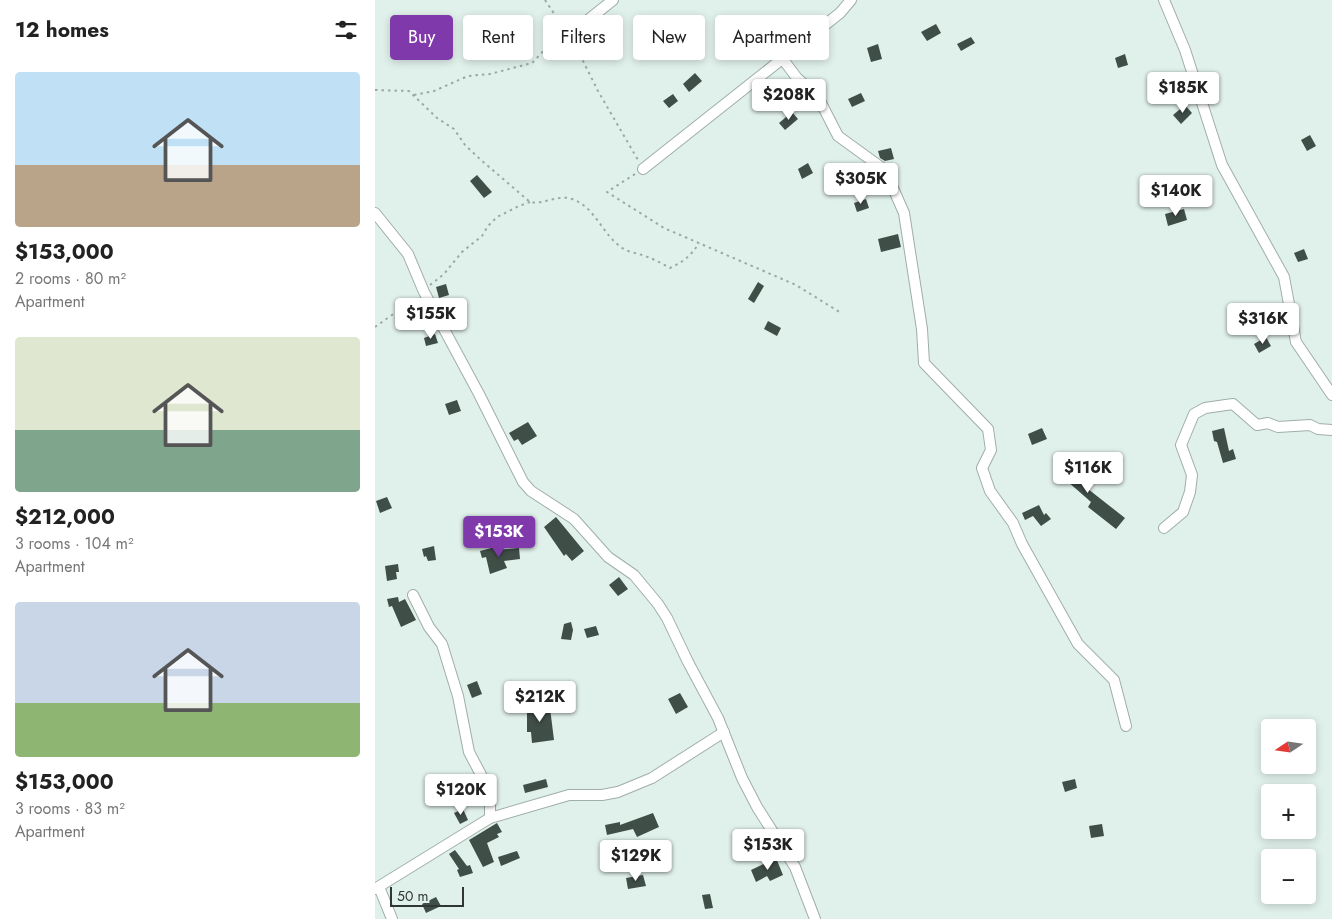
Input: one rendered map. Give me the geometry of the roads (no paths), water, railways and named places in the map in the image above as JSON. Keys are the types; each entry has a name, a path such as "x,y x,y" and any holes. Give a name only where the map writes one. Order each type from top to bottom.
{"street":[{"path":"594,15 613,0"},
{"path":"829,22 840,13 851,0"},
{"path":"1165,0 1185,50 1221,165 1284,277 1296,342 1332,395"},
{"path":"643,169 779,60"},
{"path":"784,60 797,78 818,97 837,136 885,170 904,213 922,329 924,363 988,429 991,450 982,468 990,491 1013,524 1078,644 1114,680 1126,726"},
{"path":"375,212 408,254 424,292 479,394 523,482 531,491 574,519 608,557 628,569 648,590 667,618 724,732 742,778 757,807 795,867 815,919"},
{"path":"1164,528 1183,512 1190,492 1192,475 1181,445 1194,414 1205,408 1233,404 1257,425 1268,423 1278,427 1310,425 1318,429 1332,430"},
{"path":"413,595 429,627 442,644 458,696 469,752 488,788 490,818"},
{"path":"392,919 377,888 490,818 569,795 601,795 618,792 652,778 724,732"}]}
